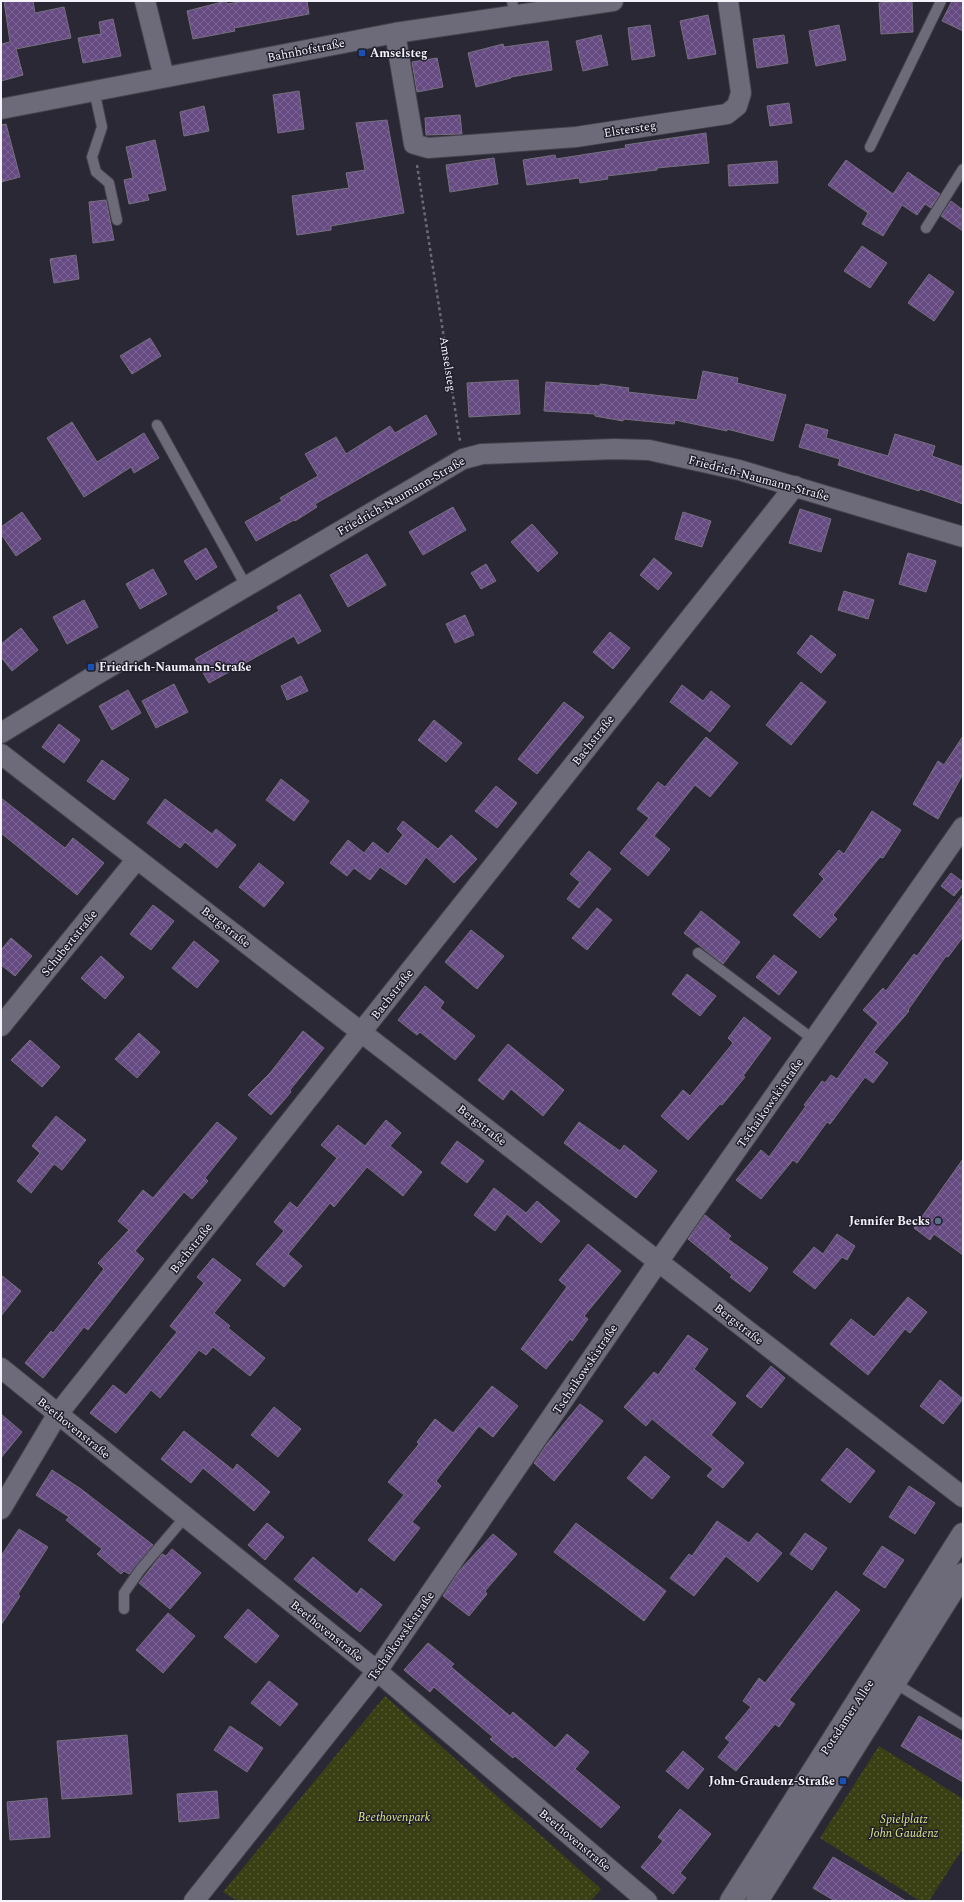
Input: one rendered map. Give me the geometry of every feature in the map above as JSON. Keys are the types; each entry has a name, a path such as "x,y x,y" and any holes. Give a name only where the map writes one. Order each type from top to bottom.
{"street":[{"path":"145,1 164,78"},
{"name":"Bahnhofstraße","path":"1,110 94,90 164,78 395,33 513,8 613,1"},
{"name":"Elstersteg","path":"414,144 428,148 576,137 727,114 737,106 741,93 728,1"},
{"path":"395,33 414,144"},
{"name":"Friedrich-Naumann-Straße","path":"1,733 246,586 463,459 482,454 614,449 649,450 739,470 963,536"},
{"name":"Bachstraße","path":"1,1510 57,1415 795,486"},
{"name":"Bergstraße","path":"1,754 963,1497"},
{"name":"Tschaikowskistraße","path":"194,1901 377,1671 658,1262 963,827"},
{"name":"Schubertstraße","path":"1,1026 137,859"},
{"name":"Beethovenstraße","path":"1,1368 57,1415 377,1671 647,1901"},
{"name":"Potsdamer Allee","path":"757,1901 885,1678 963,1534"},
{"name":"Potsdamer Allee","path":"731,1901 885,1678 963,1574"}],"lane":[{"path":"870,147 941,1"},
{"path":"94,90 102,127 92,157 96,172 109,183 118,220"},
{"path":"926,228 963,169"},
{"path":"157,425 246,586"},
{"path":"698,953 814,1040"},
{"path":"124,1609 124,1593 140,1570 185,1518"},
{"path":"885,1678 963,1725"}],"path":[{"name":"Amselsteg","path":"414,144 463,459"}],"green space":[{"name":"Beethovenpark","path":"385,1696 601,1889 591,1901 238,1901 223,1892"},
{"name":"Spielplatz John Gaudenz","path":"879,1746 963,1799 963,1848 929,1901 920,1901 820,1838"}],"building":[{"path":"4,1 33,1 35,13 64,7 71,38 16,49 23,75 1,81 1,44 10,42"},
{"path":"226,1 227,4 246,1 307,1 309,14 234,28 235,31 193,39 187,11"},
{"path":"912,1 913,32 881,34 879,3"},
{"path":"952,1 963,1 963,31 942,21"},
{"path":"708,15 716,54 688,59 680,21"},
{"path":"113,19 121,56 83,63 78,38 101,34 99,22"},
{"path":"650,25 655,56 632,60 628,28"},
{"path":"839,25 846,60 816,66 809,31"},
{"path":"601,35 608,65 583,71 576,41"},
{"path":"784,35 788,63 757,68 753,39"},
{"path":"548,41 552,70 511,77 476,87 468,53 503,44 504,47"},
{"path":"437,58 443,87 417,92 412,62"},
{"path":"299,91 304,129 278,133 273,95"},
{"path":"789,103 792,123 770,126 767,106"},
{"path":"204,106 209,131 184,136 180,112"},
{"path":"460,115 462,134 426,135 425,118"},
{"path":"387,120 404,213 331,226 331,230 297,235 292,196 349,188 346,173 365,170 356,123"},
{"path":"6,124 20,177 1,182 1,125"},
{"path":"706,133 709,163 657,168 657,170 607,176 608,179 580,183 579,178 527,185 523,160 555,155 556,159 626,148 625,145"},
{"path":"155,140 166,190 147,194 149,200 129,204 124,180 133,178 126,147"},
{"path":"494,158 498,184 450,192 446,165"},
{"path":"846,160 893,194 908,172 940,194 931,208 925,204 917,215 902,205 883,236 862,224 868,213 828,185"},
{"path":"777,161 778,183 729,186 728,165"},
{"path":"106,200 114,240 93,243 89,202"},
{"path":"951,201 963,210 963,231 941,216"},
{"path":"862,246 887,263 870,288 844,271"},
{"path":"76,255 79,279 54,283 50,259"},
{"path":"929,274 954,292 934,321 908,303"},
{"path":"150,338 161,356 132,374 120,356"},
{"path":"703,371 738,378 737,383 786,395 773,441 727,429 727,431 675,420 674,424 623,419 623,421 595,416 595,414 544,411 546,382 600,386 600,384 629,388 628,392 697,400"},
{"path":"518,380 520,414 469,417 467,383"},
{"path":"426,415 437,434 315,504 317,507 295,521 294,520 256,541 245,522 282,501 280,498 318,476 305,454 336,437 346,454 390,426 395,433"},
{"path":"72,422 97,462 144,433 159,458 134,473 131,467 84,497 47,438"},
{"path":"806,424 828,430 826,438 888,456 895,434 935,446 932,456 963,467 963,504 920,489 919,491 838,465 840,459 799,447"},
{"path":"453,507 466,530 423,555 409,532"},
{"path":"800,509 831,519 821,552 789,543"},
{"path":"22,512 41,539 16,556 1,534 1,527"},
{"path":"683,512 711,521 702,547 675,539"},
{"path":"532,524 558,553 538,572 511,542"},
{"path":"206,548 217,567 196,580 184,561"},
{"path":"908,553 936,561 926,592 899,584"},
{"path":"367,554 386,585 348,607 330,575"},
{"path":"654,558 672,573 658,590 640,575"},
{"path":"486,564 496,581 481,589 471,573"},
{"path":"153,569 167,594 140,609 126,584"},
{"path":"844,591 874,600 868,619 838,610"},
{"path":"300,594 321,631 298,644 294,636 209,683 195,659 279,611 277,607"},
{"path":"84,600 98,627 67,644 53,617"},
{"path":"465,615 474,635 455,643 446,624"},
{"path":"21,628 38,650 12,671 1,657 1,644"},
{"path":"610,632 630,648 613,669 593,652"},
{"path":"811,635 836,655 821,673 797,653"},
{"path":"301,676 308,691 287,700 281,686"},
{"path":"801,682 826,702 791,745 766,725"},
{"path":"174,684 188,712 156,728 142,701"},
{"path":"682,685 703,701 711,691 730,706 710,732 670,702"},
{"path":"128,690 141,713 112,730 99,706"},
{"path":"564,702 584,717 537,774 518,759"},
{"path":"434,720 462,743 446,762 418,740"},
{"path":"59,724 80,740 64,763 42,747"},
{"path":"963,736 963,774 938,819 913,804 938,761 944,765"},
{"path":"706,737 738,763 710,797 695,785 654,836 670,849 648,876 620,853 649,818 637,809 658,782 665,787"},
{"path":"102,760 129,779 114,800 87,781"},
{"path":"281,779 309,801 294,821 266,800"},
{"path":"496,786 517,803 497,828 475,811"},
{"path":"1,798 65,848 73,838 104,863 77,895 1,833"},
{"path":"165,799 212,834 216,829 236,845 217,868 185,842 180,848 147,823"},
{"path":"872,811 901,830 883,858 880,857 833,915 837,919 820,938 793,915 824,879 819,874 839,850 844,854"},
{"path":"403,821 438,849 451,835 477,859 454,883 426,857 406,885 380,867 370,880 354,868 347,876 330,863 348,840 364,853 373,842 388,854 403,835 397,829"},
{"path":"589,851 611,869 579,908 567,899 580,882 570,874"},
{"path":"259,863 284,883 264,907 239,887"},
{"path":"951,873 963,882 963,885 954,896 941,886"},
{"path":"963,894 963,937 948,957 946,956 908,1010 909,1011 874,1052 888,1063 873,1083 865,1077 830,1124 827,1122 797,1163 793,1160 761,1199 736,1180 761,1150 769,1157 822,1081 825,1083 831,1075 837,1079 878,1023 863,1010 883,988 886,991 914,954 917,956"},
{"path":"153,905 174,921 151,950 130,934"},
{"path":"597,908 612,920 587,950 572,938"},
{"path":"701,911 740,942 723,964 684,933"},
{"path":"471,930 504,956 477,989 445,962"},
{"path":"11,938 32,956 15,976 1,965 1,950"},
{"path":"194,941 219,961 197,988 172,968"},
{"path":"774,955 797,972 779,995 756,977"},
{"path":"101,956 124,977 105,999 81,978"},
{"path":"687,974 716,996 700,1016 672,994"},
{"path":"425,986 444,1002 440,1008 475,1036 455,1060 420,1032 417,1035 398,1020"},
{"path":"744,1017 771,1038 743,1076 745,1077 722,1105 720,1104 688,1140 661,1116 683,1090 690,1096 733,1043 728,1038"},
{"path":"303,1031 324,1048 290,1090 291,1092 271,1115 248,1095 270,1073"},
{"path":"139,1033 160,1052 137,1078 115,1059"},
{"path":"30,1040 60,1067 42,1087 11,1060"},
{"path":"508,1044 564,1090 543,1116 511,1089 503,1100 478,1080"},
{"path":"56,1116 86,1140 62,1170 54,1164 31,1193 17,1181 40,1153 32,1146"},
{"path":"386,1120 401,1133 390,1146 422,1172 403,1196 367,1167 334,1207 330,1203 288,1254 302,1266 284,1287 256,1264 284,1231 274,1222 290,1202 297,1208 337,1158 321,1145 338,1125 365,1146"},
{"path":"217,1122 237,1138 205,1178 208,1181 192,1199 184,1192 135,1251 144,1259 88,1330 84,1327 43,1378 25,1363 51,1331 53,1333 104,1269 98,1263 129,1230 118,1221 143,1190 153,1198"},
{"path":"579,1122 620,1151 624,1145 657,1171 636,1198 564,1143"},
{"path":"457,1141 484,1161 467,1183 441,1163"},
{"path":"963,1159 963,1255 934,1234 930,1240 914,1228"},
{"path":"494,1188 526,1213 537,1201 560,1221 541,1243 507,1214 495,1231 474,1215"},
{"path":"705,1215 731,1236 728,1239 768,1268 750,1292 730,1277 732,1275 688,1239"},
{"path":"837,1234 855,1246 847,1260 842,1257 815,1289 793,1272 814,1247 823,1254"},
{"path":"588,1244 621,1271 584,1316 588,1319 572,1341 570,1339 546,1369 521,1349 567,1287 559,1280"},
{"path":"213,1258 241,1280 214,1313 230,1326 228,1328 265,1358 250,1376 213,1347 206,1355 199,1350 160,1398 151,1390 116,1433 90,1413 113,1385 126,1395 177,1332 170,1326 204,1283 197,1277"},
{"path":"1,1275 21,1291 1,1316"},
{"path":"908,1297 927,1312 910,1333 905,1329 868,1375 830,1344 851,1319 874,1337"},
{"path":"688,1335 708,1349 694,1369 736,1403 711,1435 744,1463 723,1488 707,1476 713,1469 652,1419 646,1426 624,1407 654,1372 658,1375"},
{"path":"771,1366 785,1378 761,1408 746,1396"},
{"path":"940,1380 963,1399 943,1424 920,1406"},
{"path":"492,1386 518,1406 493,1437 479,1426 436,1481 441,1486 412,1522 420,1528 394,1561 368,1540 404,1495 388,1482 419,1444 417,1442 435,1419 453,1433"},
{"path":"580,1404 603,1421 554,1481 534,1463 547,1444"},
{"path":"274,1407 301,1429 278,1457 251,1435"},
{"path":"1,1414 22,1432 1,1458"},
{"path":"184,1431 233,1470 237,1464 270,1492 254,1511 203,1468 191,1483 161,1459"},
{"path":"847,1448 875,1471 850,1503 821,1480"},
{"path":"645,1456 670,1477 652,1499 627,1478"},
{"path":"52,1470 81,1489 153,1545 129,1574 124,1571 121,1574 97,1554 102,1549 66,1520 69,1517 36,1495"},
{"path":"909,1486 935,1503 915,1534 889,1517"},
{"path":"717,1521 749,1543 757,1533 782,1553 758,1582 726,1556 694,1596 670,1578 689,1554 692,1556"},
{"path":"267,1523 284,1537 265,1560 248,1545"},
{"path":"576,1523 666,1591 644,1621 554,1552"},
{"path":"19,1529 48,1547 18,1594 20,1596 1,1625 1,1556"},
{"path":"805,1533 827,1548 812,1570 790,1554"},
{"path":"493,1534 517,1554 485,1591 487,1594 469,1616 443,1596 459,1571"},
{"path":"882,1546 904,1560 885,1588 863,1574"},
{"path":"172,1549 201,1573 170,1609 139,1583 162,1554 166,1556"},
{"path":"313,1557 357,1594 361,1588 382,1605 360,1632 294,1579"},
{"path":"836,1591 860,1610 789,1700 795,1704 779,1727 775,1724 736,1771 718,1757 730,1742 725,1738 751,1707 743,1701 759,1678 765,1683"},
{"path":"248,1609 279,1636 256,1663 224,1637"},
{"path":"168,1613 195,1636 163,1673 136,1650"},
{"path":"428,1643 454,1664 451,1667 510,1716 513,1712 555,1748 567,1734 589,1752 575,1769 620,1807 601,1828 515,1756 513,1758 490,1739 493,1737 434,1687 430,1692 404,1670"},
{"path":"269,1681 298,1704 280,1726 251,1703"},
{"path":"919,1716 963,1741 963,1782 901,1746"},
{"path":"230,1726 263,1748 247,1772 214,1750"},
{"path":"127,1735 132,1794 62,1799 57,1741"},
{"path":"683,1751 704,1769 688,1789 666,1771"},
{"path":"217,1791 219,1818 179,1822 177,1794"},
{"path":"47,1798 50,1837 10,1840 7,1802"},
{"path":"680,1809 711,1834 680,1873 686,1878 673,1894 641,1867 663,1841 658,1837"},
{"path":"833,1857 906,1901 835,1901 813,1888"}],"place":[{"name":"Amselsteg","path":"362,53"},
{"name":"Friedrich-Naumann-Straße","path":"91,667"},
{"name":"Jennifer Becks","path":"938,1221"},
{"name":"John-Graudenz-Straße","path":"843,1781"}]}
